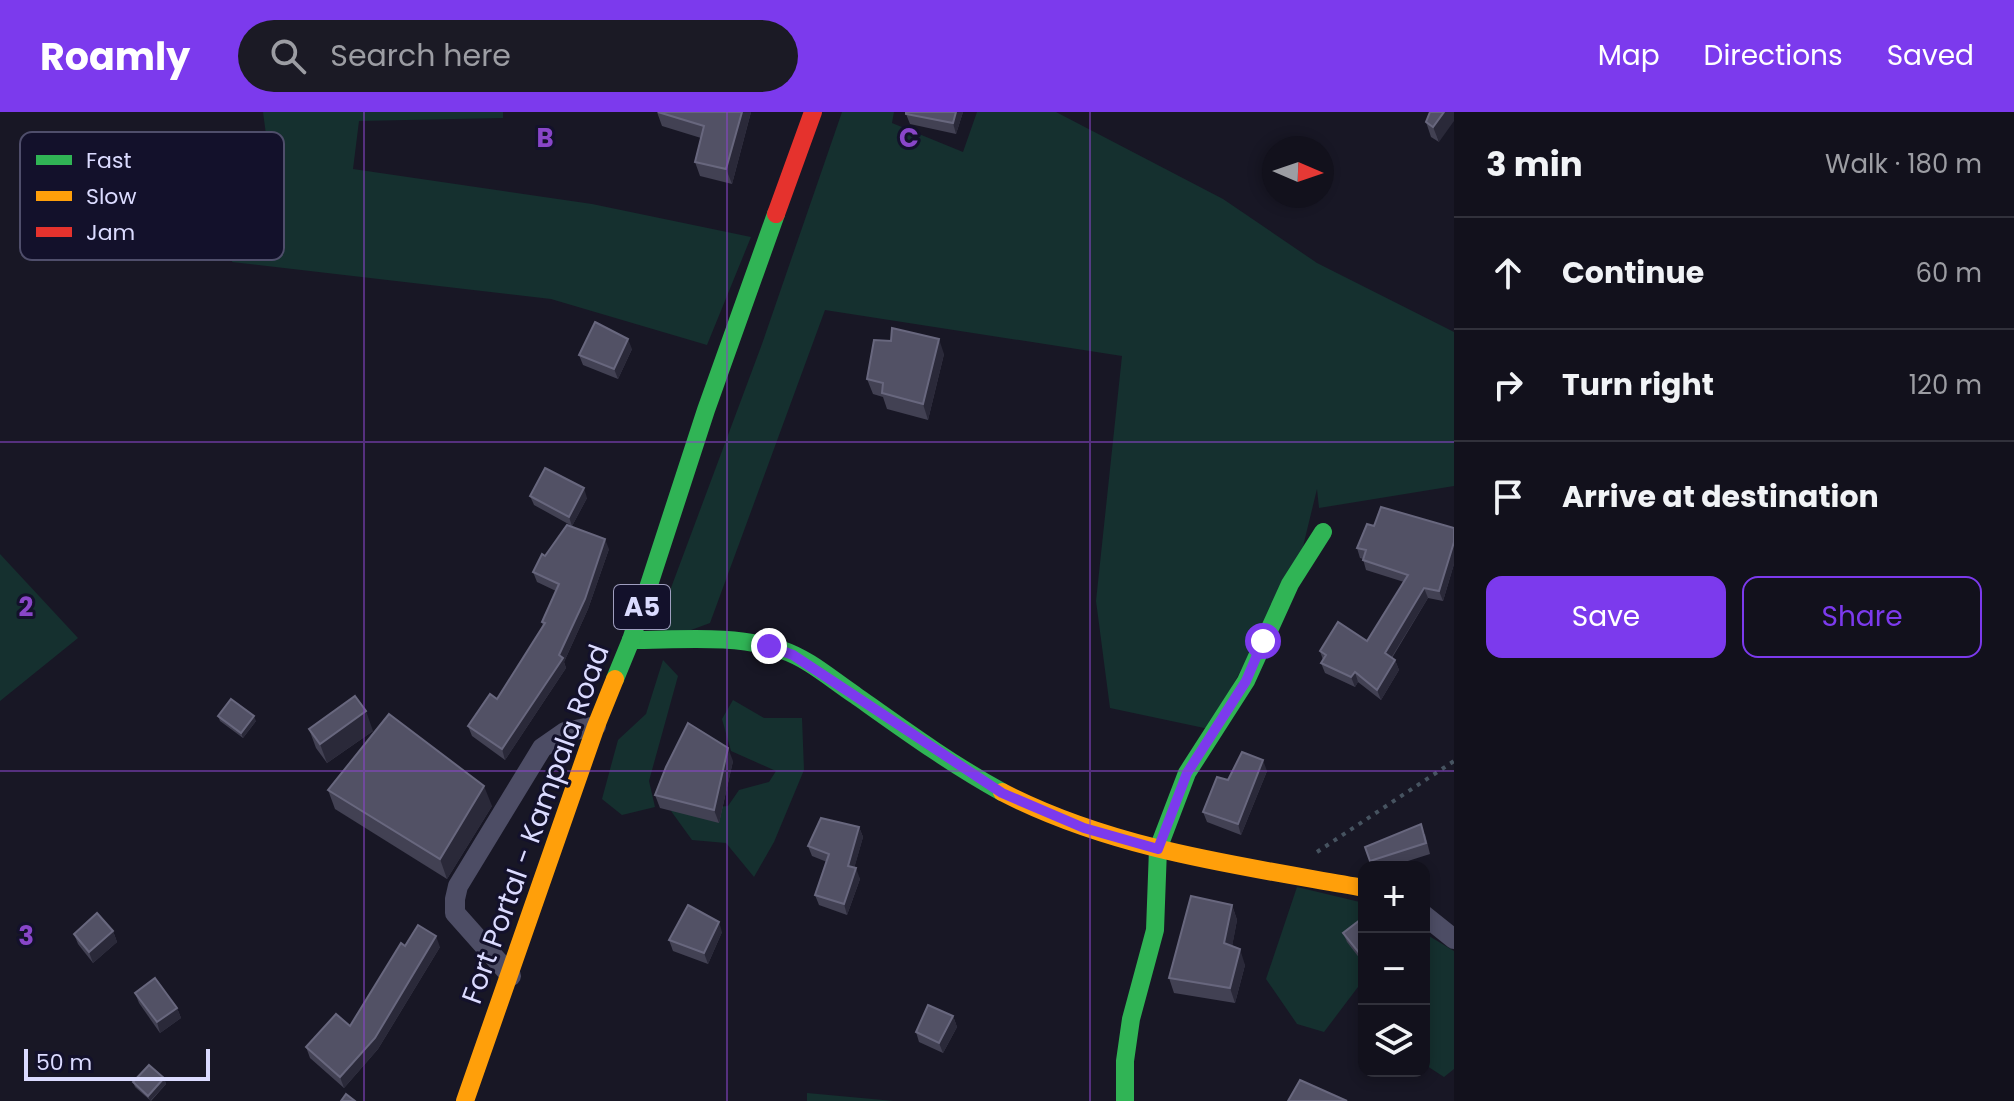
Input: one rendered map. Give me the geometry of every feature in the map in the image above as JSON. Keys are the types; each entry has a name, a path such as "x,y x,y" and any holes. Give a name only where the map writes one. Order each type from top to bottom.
{"main road":[{"name":"Fort Portal - Kampala Road","path":"465,1101 596,726 631,640 706,410 813,112"},
{"path":"1125,1101 1125,1061 1131,1019 1155,930 1158,849 1187,773 1246,681 1290,584 1323,532"},
{"path":"631,640 756,644 783,650 1002,793 1084,828 1158,849 1358,887"}],"street":[{"path":"511,976 455,913 458,886 542,748 565,732 596,726"},
{"path":"1430,920 1454,939"}],"path":[{"path":"1285,873 1454,761"}],"green space":[{"path":"263,112 503,112 503,118 359,121 353,169 592,204 751,237 707,345 551,299 232,262 284,260 284,132 266,132"},
{"path":"842,112 894,112 892,123 963,152 977,112 1056,112 1223,199 1317,263 1454,332 1454,486 1319,508 1317,489 1299,563 1209,729 1110,708 1096,601 1122,356 825,310 710,623 672,637 663,629 662,612 762,344"},
{"path":"0,554 78,638 0,701"},
{"path":"663,660 678,676 649,781 655,807 622,815 602,799 618,740 646,714"},
{"path":"733,700 764,718 802,718 804,770 774,842 754,877 726,843 692,840 671,811 728,806 739,790 769,782 776,771 731,751 722,719"},
{"path":"1297,887 1358,902 1358,987 1324,1032 1297,1024 1266,979"},
{"path":"1430,937 1454,951 1454,1069 1444,1077 1430,1068"},
{"path":"807,1093 894,1101 807,1101"}],"building":[{"path":"658,112 742,112 726,169 695,162 704,126"},
{"path":"906,112 956,112 953,123"},
{"path":"1430,112 1444,112 1433,127 1426,122"},
{"path":"595,322 628,339 614,369 579,355"},
{"path":"892,328 939,339 923,404 882,393 883,383 867,379 874,340 891,341"},
{"path":"545,468 584,488 569,517 530,496"},
{"path":"1381,507 1454,528 1454,542 1439,591 1424,588 1385,653 1395,660 1377,690 1355,672 1351,677 1321,663 1326,655 1320,651 1338,622 1367,641 1408,575 1363,560 1366,550 1357,548 1367,524 1374,526"},
{"path":"567,525 605,539 585,599 559,655 563,658 502,749 468,726 490,694 497,699 545,623 542,622 559,584 533,572 542,554 545,556"},
{"path":"355,696 366,711 320,744 309,729"},
{"path":"231,699 254,716 241,733 218,716"},
{"path":"389,714 484,786 440,859 328,790"},
{"path":"688,723 728,748 714,810 655,795"},
{"path":"1242,752 1263,760 1238,824 1203,812 1217,777 1228,780"},
{"path":"821,818 859,827 848,866 856,868 844,904 815,895 829,854 808,846"},
{"path":"1421,824 1426,843 1370,861 1365,847"},
{"path":"1191,896 1232,905 1224,943 1240,949 1230,988 1169,978"},
{"path":"688,905 719,922 704,953 669,940"},
{"path":"97,913 113,931 89,952 74,934"},
{"path":"1358,922 1358,952 1343,933"},
{"path":"418,925 436,936 375,1038 340,1077 306,1047 336,1014 350,1026 401,943 405,946"},
{"path":"155,978 177,1008 157,1022 135,993"},
{"path":"928,1005 953,1016 939,1043 916,1032"},
{"path":"149,1065 164,1078 148,1096 133,1082"},
{"path":"1300,1080 1347,1101 1288,1101"},
{"path":"346,1094 355,1101 341,1101"}],"traffic: fast":[{"path":"615,679 776,214"},
{"path":"1125,1101 1125,1061 1131,1019 1155,930 1158,849 1187,773 1246,681 1290,584 1323,532"},
{"path":"631,640 726,640 764,645 792,654 1002,792"}],"traffic: slow":[{"path":"465,1101 615,679"},
{"path":"1002,792 1089,828 1179,854 1358,887"}],"traffic: jam":[{"path":"776,214 813,112"}],"route":[{"path":"769,646 793,655 1002,793 1084,828 1158,849 1187,773 1246,681 1263,641"}]}
